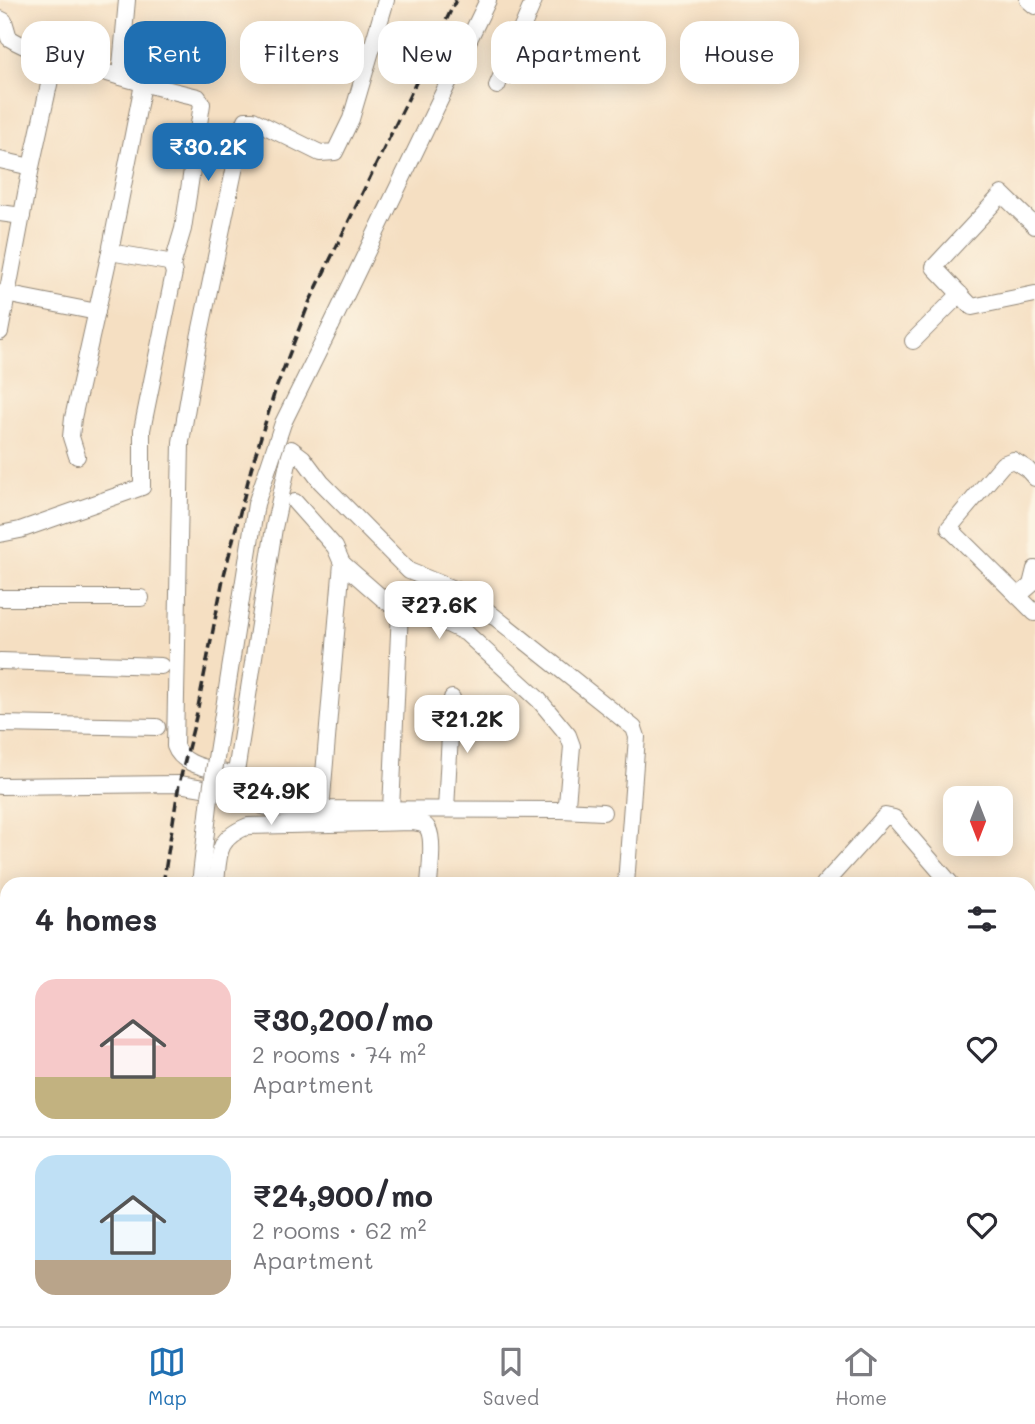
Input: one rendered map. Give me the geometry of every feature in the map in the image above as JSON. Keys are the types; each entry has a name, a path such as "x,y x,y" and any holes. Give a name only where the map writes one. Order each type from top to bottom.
{"street":[{"path":"120,77 127,0"},
{"path":"386,0 351,119 335,152 320,153 253,120 246,120 243,128 199,338 181,442 175,746 182,760 229,774 235,772 274,528 291,449 303,458 316,477 409,572 466,594 634,728 637,737 626,877"},
{"path":"201,877 210,797 256,504 283,423 488,0"},
{"path":"497,86 534,0"},
{"path":"1028,0 1035,6"},
{"path":"0,19 4,21 9,38 21,43"},
{"path":"110,74 124,78"},
{"path":"0,332 4,293 49,84"},
{"path":"77,456 71,437 73,418 110,252 143,84 198,97 202,104 183,229 172,266"},
{"path":"0,160 31,167"},
{"path":"1035,226 1002,194 934,267 972,307 1035,294"},
{"path":"0,214 22,216"},
{"path":"0,534 20,530 142,487 142,430 174,273 168,262 110,252"},
{"path":"4,293 97,312"},
{"path":"913,341 960,294"},
{"path":"1035,478 1013,460 1003,464 949,528 1035,613"},
{"path":"295,502 335,547 342,564 321,809"},
{"path":"342,564 400,611 443,622 466,633 529,691 557,721 572,746 567,804 561,810"},
{"path":"1018,596 1031,585 1035,569"},
{"path":"0,598 141,598"},
{"path":"391,809 400,611"},
{"path":"0,661 162,666"},
{"path":"446,809 452,698"},
{"path":"0,724 158,727"},
{"path":"0,786 165,783 246,795 263,806 273,808 603,812"},
{"path":"830,877 885,816 894,818 945,877"},
{"path":"217,877 220,848 232,833 248,826 412,822 423,824 428,829 429,877"}],"railway":[{"path":"164,877 179,784 196,717 223,579 251,469 275,391 309,303 456,0"}]}
